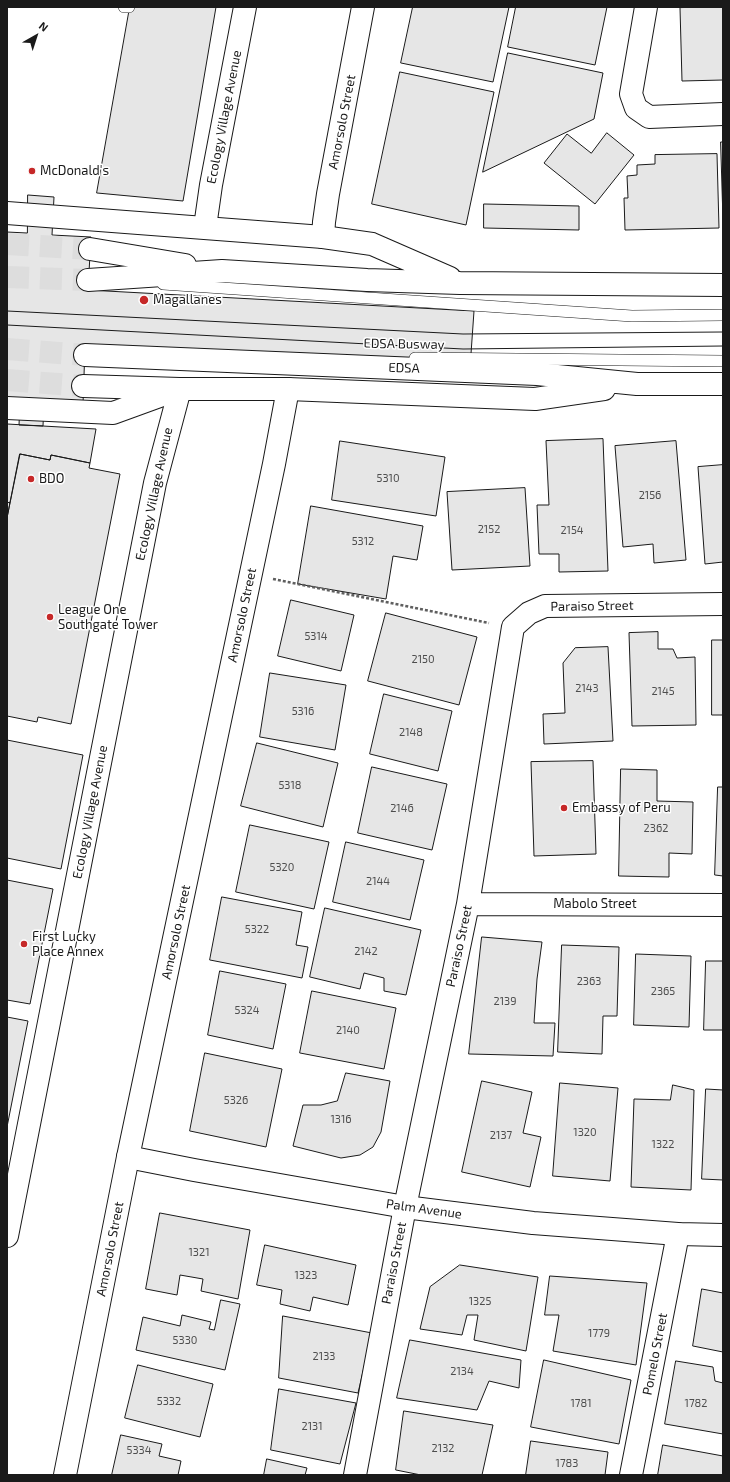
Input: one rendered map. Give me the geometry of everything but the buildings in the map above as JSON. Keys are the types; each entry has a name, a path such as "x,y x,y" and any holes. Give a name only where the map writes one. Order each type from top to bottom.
{"main road":[{"name":"Ecology Village Avenue","path":"205,227 211,185 245,7"},
{"name":"Amorsolo Street","path":"323,237 328,194 363,7"},
{"path":"646,7 631,94 636,108 649,117 723,114"},
{"path":"7,214 205,227 323,237 372,244 460,283"},
{"path":"90,248 222,271 367,280 460,283 723,284"},
{"path":"88,280 222,271"},
{"name":"EDSA","path":"85,355 537,374 637,384 723,384"},
{"path":"83,386 180,389 288,389 535,399 637,384"},
{"name":"Ecology Village Avenue","path":"7,1236 154,483 180,389"},
{"path":"7,408 113,413 180,389"},
{"name":"Amorsolo Street","path":"65,1475 128,1157 277,451 288,389"},
{"name":"Paraiso Street","path":"355,1475 405,1207 468,904 514,628 529,613 545,606 723,604"},
{"name":"Mabolo Street","path":"468,904 723,905"},
{"name":"Palm Avenue","path":"128,1157 405,1207 533,1223 678,1234 723,1235"},
{"name":"Pomelo Street","path":"631,1475 678,1234"}],"lane":[{"path":"124,7 129,7"},
{"path":"88,280 632,316 723,315"},
{"name":"EDSA Busway","path":"85,355 723,361"}],"path":[{"path":"251,574 514,628"}],"tunnel":[{"path":"7,244 90,249"},
{"path":"7,277 88,280"},
{"path":"7,349 85,355"},
{"path":"7,380 83,386"}],"tram line":[{"path":"7,311 463,334 723,332"},
{"path":"7,325 463,349 723,346"}],"place":[{"name":"McDonald's","path":"32,171"},
{"name":"Magallanes","path":"144,300"},
{"name":"BDO","path":"31,479"},
{"name":"League One Southgate Tower","path":"50,617"},
{"name":"Embassy of Peru","path":"564,808"},
{"name":"First Lucky Place Annex","path":"24,944"}]}
